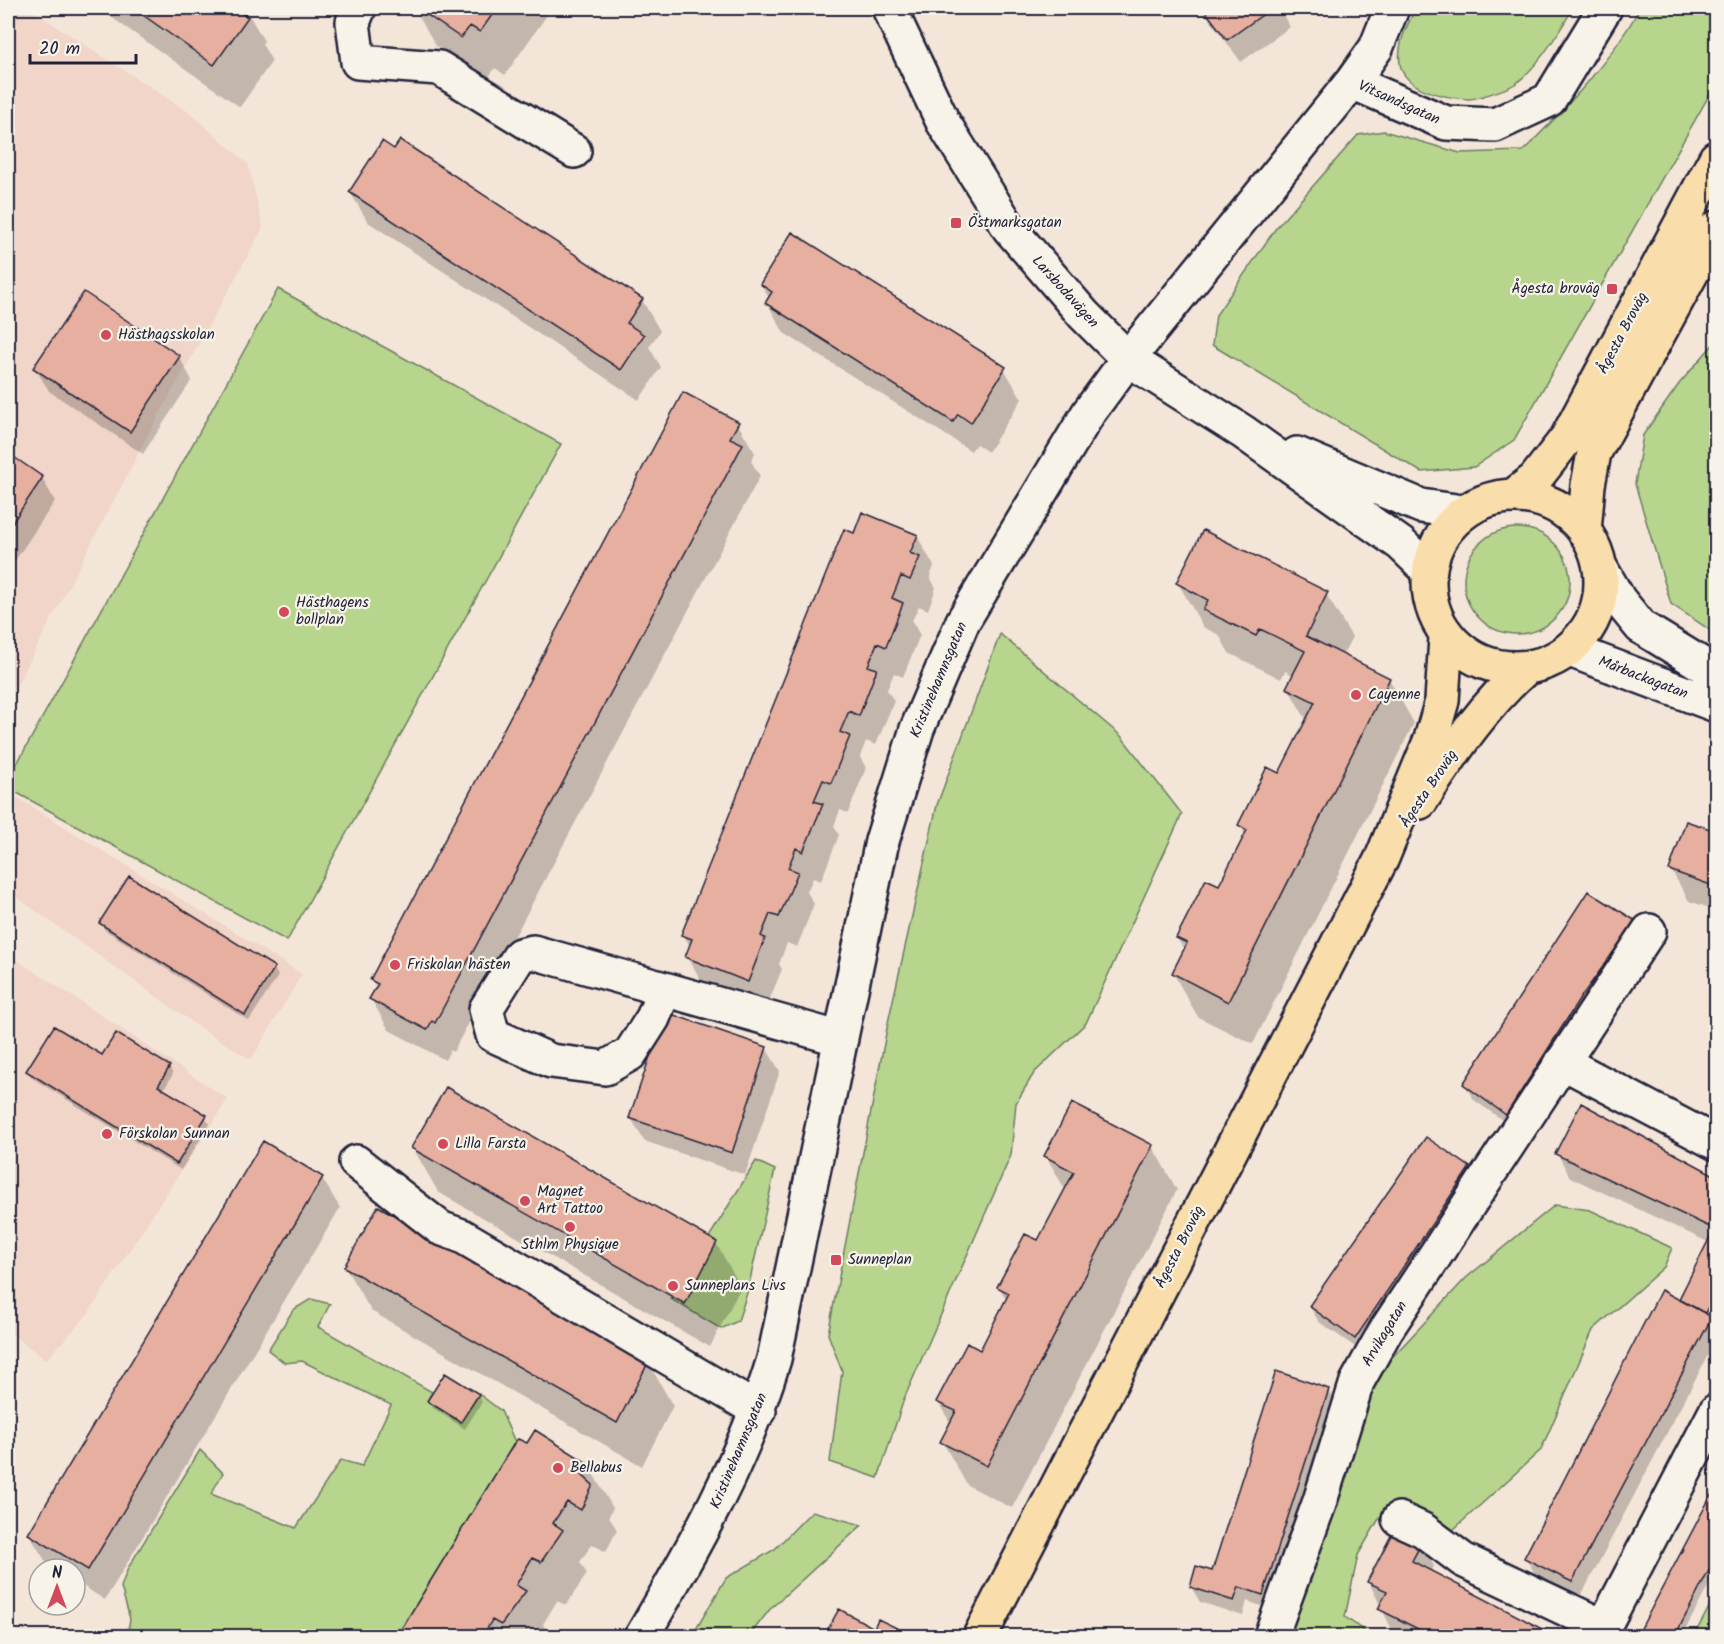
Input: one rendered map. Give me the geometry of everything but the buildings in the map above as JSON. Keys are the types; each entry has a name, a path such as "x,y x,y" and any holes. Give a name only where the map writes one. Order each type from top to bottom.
{"main road":[{"name":"Ågesta Broväg","path":"1513,496 1535,479 1567,438 1716,158"},
{"name":"Ågesta Broväg","path":"1584,531 1588,485 1594,453 1716,228"},
{"name":"Ågesta Broväg","path":"1513,496 1542,501 1566,513 1584,531 1600,567 1600,597 1590,626 1570,650 1549,663 1525,669 1499,666 1473,656 1446,637 1430,606 1428,570 1440,538 1463,512 1487,500 1513,496"},
{"name":"Ågesta Broväg","path":"980,1636 1382,858 1431,739 1442,701 1446,637"},
{"name":"Ågesta Broväg","path":"1382,858 1472,725 1501,690 1525,669"}],"street":[{"path":"359,8 353,22 358,62 439,68 574,152"},
{"name":"Larsbodavägen","path":"889,8 943,122 1009,228 1084,315 1128,359 1243,432 1401,544 1428,570"},
{"path":"1128,359 1352,82 1376,48 1392,8"},
{"name":"Vitsandsgatan","path":"1352,82 1446,123 1495,125 1548,100 1605,8"},
{"name":"Kristinehamnsgatan","path":"642,1636 699,1539 759,1411 774,1359 882,841 916,729 963,621 1089,411 1128,359"},
{"name":"Larsbodavägen","path":"1243,432 1421,506 1463,512"},
{"path":"1600,567 1619,600 1641,627 1716,673"},
{"name":"Mårbackagatan","path":"1570,650 1716,705"},
{"name":"Arvikagatan","path":"1271,1636 1320,1501 1357,1382 1386,1330 1649,931"},
{"path":"664,990 652,1018 630,1054 605,1068 551,1061 492,1035 486,1009 520,955 533,952 841,1039"},
{"path":"1562,1062 1716,1143"},
{"path":"356,1162 440,1228 462,1236 759,1411"},
{"path":"1399,1519 1423,1530 1463,1560 1601,1632 1716,1411"}],"shaded area":[{"name":"Hästhagsskolan","path":"8,8 28,8 190,113 248,164 263,228 145,441 8,702"},
{"path":"8,792 302,974 251,1060 199,1027 8,891"},
{"name":"Förskolan Sunnan","path":"8,954 228,1099 88,1314 46,1360 8,1331"}],"green space":[{"path":"1416,8 1573,8 1532,69 1515,84 1484,96 1468,99 1427,91 1409,80 1403,73 1399,56 1401,42"},
{"path":"1640,8 1716,8 1716,83 1514,440 1474,467 1421,472 1212,345 1216,315 1276,228 1358,135 1384,131 1460,153 1523,151 1571,101 1601,65"},
{"name":"Hästhagens bollplan","path":"278,289 561,444 287,941 8,788 8,780"},
{"path":"1716,341 1716,634 1671,604 1635,484 1643,435 1679,384"},
{"path":"1517,528 1537,532 1555,543 1566,561 1570,581 1566,601 1555,619 1537,630 1517,634 1497,630 1479,619 1468,601 1464,581 1468,561 1479,543 1497,532"},
{"path":"1000,634 1121,736 1182,814 1086,1023 1034,1073 1016,1103 1011,1155 904,1399 878,1478 830,1462 842,1371 828,1334 889,1018 937,805"},
{"path":"756,1161 775,1170 747,1293 738,1321 721,1329 671,1299"},
{"path":"1555,1205 1590,1210 1672,1248 1664,1267 1593,1330 1541,1450 1453,1530 1402,1510 1380,1517 1358,1555 1345,1617 1371,1636 1288,1636 1371,1380 1466,1278"},
{"path":"311,1299 330,1304 318,1327 432,1392 427,1401 460,1422 479,1394 501,1411 515,1442 397,1636 127,1636 130,1619 121,1587 128,1568 200,1450 223,1473 211,1494 296,1528 341,1460 362,1466 391,1405 302,1361 285,1363 268,1350 293,1310"},
{"path":"812,1511 862,1525 771,1608 749,1636 692,1636 726,1578 775,1549"},
{"path":"1716,1594 1716,1636 1694,1636"}],"place":[{"name":"Östmarksgatan","path":"956,223"},
{"name":"Ågesta broväg","path":"1612,289"},
{"name":"Hästhagsskolan","path":"106,335"},
{"name":"Hästhagens bollplan","path":"284,612"},
{"name":"Cayenne","path":"1356,695"},
{"name":"Friskolan hästen","path":"395,965"},
{"name":"Förskolan Sunnan","path":"107,1134"},
{"name":"Lilla Farsta","path":"443,1144"},
{"name":"Magnet Art Tattoo","path":"525,1201"},
{"name":"Sthlm Physique","path":"570,1227"},
{"name":"Sunneplan","path":"836,1260"},
{"name":"Sunneplans Livs","path":"673,1286"},
{"name":"Bellabus","path":"558,1468"}]}
